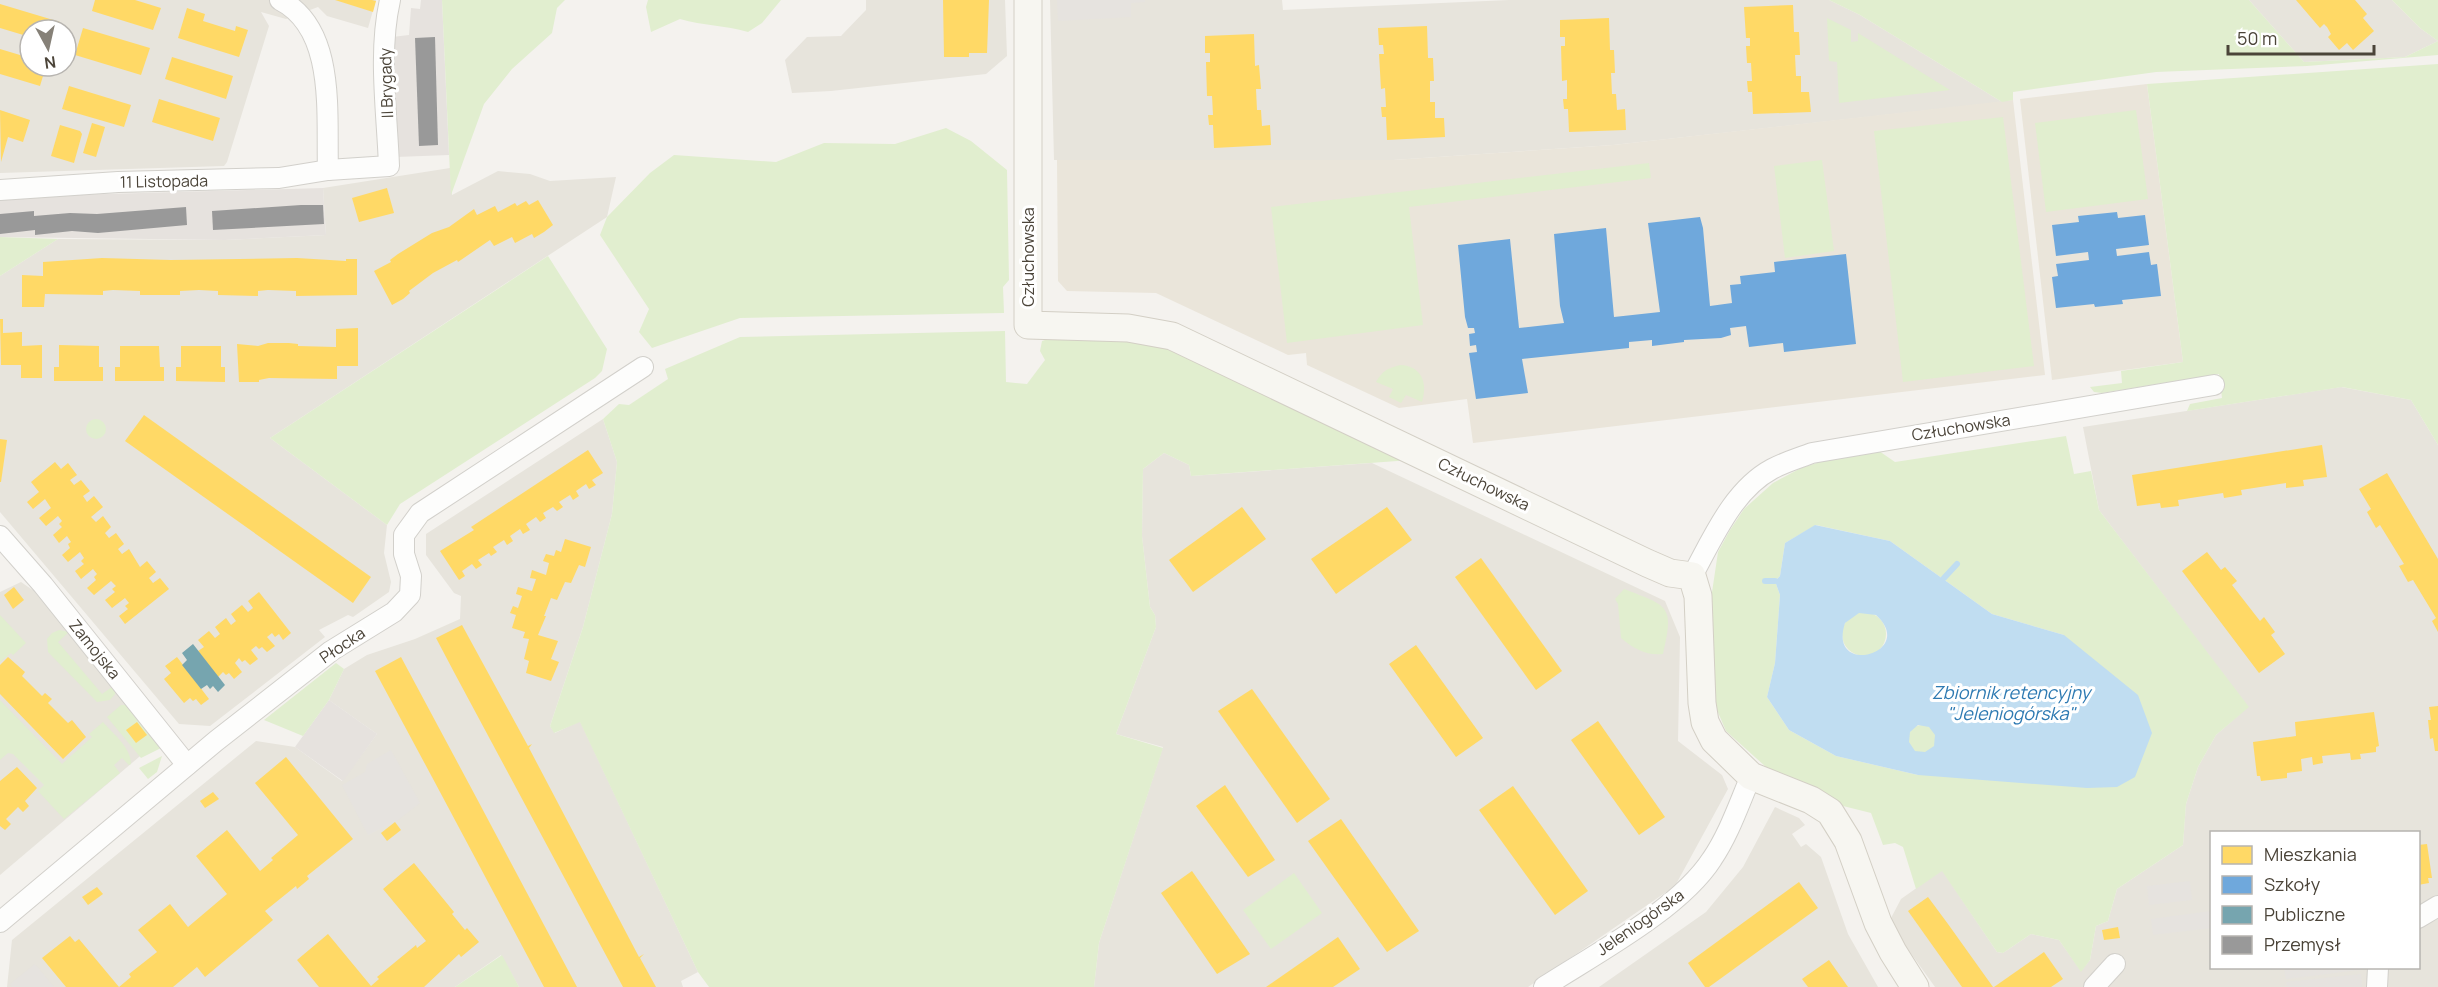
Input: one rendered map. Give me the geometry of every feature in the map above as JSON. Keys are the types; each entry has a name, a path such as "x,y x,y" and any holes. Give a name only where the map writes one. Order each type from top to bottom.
{"street":[{"path":"280,0 291,6 301,16 320,47 324,65 328,170"},
{"name":"II Brygady","path":"389,166 384,48 385,22 390,0"},
{"name":"Człuchowska","path":"1028,0 1028,325 1128,328 1172,336 1670,573 1692,576 1733,504 1752,483 1772,469 1812,453 2214,385"},
{"name":"11 Listopada","path":"0,190 118,182 279,178 328,170 389,166"},
{"name":"Płocka","path":"0,921 187,765 331,651 394,612 410,595 411,576 404,554 404,535 420,513 643,367"},
{"name":"Zamojska","path":"0,536 72,621 187,765"},
{"path":"1692,576 1698,596 1702,703 1705,722 1714,740 1751,776 1811,800 1830,812 1848,841 1878,923 1915,987"},
{"name":"Jeleniogórska","path":"1544,987 1656,914 1700,876 1725,836 1751,776"},
{"path":"2420,917 2438,906"},
{"path":"2094,987 2115,964"},
{"path":"2377,987 2378,969"}],"shaded area":[{"path":"0,0 376,0 368,28 327,16 318,7 286,19 261,12 269,26 224,166 0,173"},
{"path":"421,0 442,0 449,155 396,157 392,37 409,35 411,8 420,9"},
{"path":"866,0 1005,0 1007,56 986,74 831,91 792,93 785,60 807,37 841,36 866,10"},
{"path":"1050,0 1282,0 1283,10 1509,0 1829,0 1860,15 2002,102 1613,145 1393,160 1054,160"},
{"path":"1057,0 1145,0 1145,2 1131,3 1131,17 1058,21"},
{"path":"2249,0 2392,0 2420,28 2438,41 2405,57 2304,62"},
{"path":"2147,84 2183,362 2052,380 2020,99"},
{"path":"2013,100 2045,375 1473,443 1467,399 1399,408 1307,365 1306,353 1288,355 1156,293 1067,291 1058,281 1057,160 1393,160 1613,145"},
{"path":"450,168 452,195 498,171 530,174 550,181 616,177 607,217 270,438 387,525 384,553 391,582 389,592 353,617 348,615 319,630 325,637 210,726 179,724 0,512 0,276 58,239 225,240 326,235 323,188"},
{"path":"323,188 326,235 225,240 0,237 0,200 35,196"},
{"path":"2341,387 2411,400 2438,445 2438,987 1935,987 1902,941 1891,918 1901,899 1942,870 1997,952 2003,953 2031,934 2059,940 2081,971 2090,960 2096,926 2108,921 2117,889 2183,845 2186,804 2198,767 2216,735 2248,707 2099,510 2083,427"},
{"path":"603,419 617,462 612,514 583,627 550,726 555,733 580,721 698,972 681,981 683,987 519,987 501,955 455,987 7,987 12,940 256,741 295,747 342,781 377,734 329,700 344,669 367,655 415,639 460,619 461,596 454,593 426,555 426,534"},
{"path":"1164,453 1189,465 1191,476 1372,463 1665,601 1680,637 1678,741 1722,775 1728,789 1675,886 1528,987 1094,987 1099,943 1163,747 1116,734 1156,627 1155,615 1150,607 1142,536 1143,469"},
{"path":"21,582 34,591 159,740 0,875 0,592"},
{"path":"329,700 377,734 343,781 295,747"},
{"path":"391,750 420,803 398,820 368,835 342,785 365,772 367,764"},
{"path":"1775,807 1799,818 1805,825 1792,834 1801,847 1806,844 1821,857 1848,934 1878,987 1599,987 1706,912 1743,867"},
{"path":"2190,881 2192,900 2149,905 2147,886"},
{"path":"2210,911 2210,928 2153,935 2151,919"},
{"path":"35,964 54,987 12,987 10,984"},
{"path":"2284,969 2360,969 2360,970 2286,979"},
{"path":"2361,974 2362,987 2287,987 2286,982"}],"green space":[{"path":"442,0 565,0 557,8 552,33 512,69 484,104 451,195"},
{"path":"648,0 781,0 762,23 748,32 680,19 651,32 646,7"},
{"path":"1829,0 2249,0 2304,62 2405,57 2438,41 2438,55 2307,66 2156,72 2013,92 2013,100 2002,102 1860,15"},
{"path":"2392,0 2438,0 2438,41 2420,28"},
{"path":"1827,18 1851,30 1851,42 1858,41 1858,33 1950,90 1839,103 1837,62 1829,61"},
{"path":"2438,64 2438,445 2411,400 2342,387 2187,411 2190,404 2222,398 2219,374 2102,393 2094,392 2090,387 2122,383 2121,371 2183,362 2147,84"},
{"path":"2136,110 2148,199 2046,212 2035,123"},
{"path":"2003,117 2034,366 1903,382 1874,131"},
{"path":"946,128 971,141 1007,170 1009,280 1003,287 1004,313 740,318 652,348 639,332 649,309 600,235 607,217 650,173 674,155 776,162 824,143 895,144"},
{"path":"1822,160 1834,251 1785,258 1774,166"},
{"path":"1649,163 1651,178 1409,207 1423,325 1287,343 1271,207"},
{"path":"0,237 58,239 0,276"},
{"path":"548,256 607,349 602,371 595,378 400,504 387,525 270,438"},
{"path":"1005,331 1006,382 1027,384 1045,360 1040,351 1042,341 1054,338 1100,337 1160,345 1411,460 1191,476 1189,465 1164,453 1143,469 1142,536 1150,607 1155,615 1156,627 1116,734 1163,748 1099,943 1094,987 709,987 698,972 580,722 554,733 550,726 583,627 612,514 617,462 603,419 619,404 629,405 668,379 665,369 740,337"},
{"path":"1400,365 1414,369 1422,377 1424,395 1422,402 1406,395 1401,403 1389,397 1393,389 1376,382 1386,370"},
{"path":"92,419 100,419 106,425 106,433 100,439 92,439 86,433 86,425"},
{"path":"2066,436 2074,474 2091,471 2099,510 2249,707 2216,735 2198,767 2186,804 2183,845 2117,889 2108,921 2096,926 2090,960 2081,972 2059,940 2031,934 2003,953 1997,952 1942,871 1916,889 1903,847 1895,843 1883,845 1871,813 1839,805 1766,767 1726,731 1714,703 1711,599 1718,552 1744,509 1773,483 1801,468 1820,462 1879,451 1895,462","holes":["1816,525 1890,541 1992,614 2064,635 1918,775 1836,756 1789,730 1767,697 1775,663 1780,595 1775,581 1780,576 1785,543"]},
{"path":"1624,589 1659,604 1668,616 1667,638 1663,654 1641,651 1621,638 1618,604 1615,599"},
{"path":"1864,612 1879,619 1886,634 1879,649 1864,656 1849,649 1842,634 1849,619"},
{"path":"0,615 26,643 13,655 11,653 0,662"},
{"path":"59,630 69,632 58,642 102,694 112,687 115,689 115,694 110,700 97,702 48,652 47,639"},
{"path":"336,663 344,669 329,700 303,736 264,720"},
{"path":"0,700 62,764 92,737 89,734 103,722 125,746 131,764 129,765 122,758 114,765 120,773 64,819 38,791 44,785 13,754 8,753 0,760"},
{"path":"121,705 128,705 161,748 141,758 107,717"},
{"path":"1922,725 1932,729 1936,739 1932,749 1922,753 1912,749 1908,739 1912,729"},
{"path":"162,756 157,772 148,779 139,768"},
{"path":"1294,873 1322,913 1271,949 1243,910"},
{"path":"502,955 519,987 455,987"}],"water":[{"name":"Zbiornik retencyjny \"Jeleniogórska\"","path":"1815,525 1890,541 1992,614 2064,635 2138,695 2152,733 2135,777 2117,787 2087,788 1918,775 1836,756 1789,730 1767,697 1775,663 1780,595 1775,581 1780,576 1785,543","holes":["1859,613 1876,615 1886,629 1886,640 1880,649 1870,654 1858,655 1848,650 1843,640 1845,623","1918,725 1929,727 1935,735 1934,746 1925,752 1915,751 1909,742 1910,732"]}],"building: Mieszkania":[{"path":"95,0 135,0 161,8 153,30 92,11"},
{"path":"335,0 372,0 376,1 373,12"},
{"path":"943,0 989,0 987,53 969,53 969,57 944,57"},
{"path":"2296,0 2355,0 2367,14 2363,18 2374,31 2353,50 2347,43 2339,50 2328,37 2331,34 2327,27 2324,24 2320,28"},
{"path":"0,4 47,18 18,18 18,33 0,28"},
{"path":"1793,5 1794,32 1799,32 1800,55 1795,55 1796,76 1801,76 1801,92 1809,92 1811,112 1753,114 1752,92 1748,92 1747,81 1752,81 1751,63 1747,63 1746,46 1750,46 1750,38 1746,38 1744,7"},
{"path":"187,8 205,14 203,21 235,31 236,26 248,30 239,57 178,38"},
{"path":"1609,18 1610,50 1614,50 1615,73 1611,73 1612,94 1616,94 1617,110 1625,109 1626,130 1569,132 1568,109 1564,109 1563,99 1567,99 1567,80 1562,81 1561,46 1565,46 1565,37 1560,37 1560,20"},
{"path":"1427,26 1428,58 1433,58 1434,81 1430,81 1430,102 1435,102 1435,118 1444,118 1445,137 1387,140 1386,117 1382,117 1381,107 1386,107 1385,88 1381,89 1379,54 1384,54 1383,45 1379,45 1378,28"},
{"path":"83,28 150,48 141,75 78,56 78,45"},
{"path":"1254,34 1255,66 1259,65 1261,89 1256,89 1257,110 1261,110 1262,126 1270,125 1271,145 1214,148 1213,125 1209,125 1208,115 1213,115 1212,96 1207,96 1206,62 1210,62 1210,53 1205,53 1205,36"},
{"path":"0,49 18,54 18,78 42,78 40,86 0,74"},
{"path":"172,57 233,76 226,99 165,79"},
{"path":"69,86 131,105 124,127 62,109"},
{"path":"159,99 220,118 213,141 152,122"},
{"path":"0,110 30,120 23,142 8,137 1,162"},
{"path":"92,123 105,127 96,157 83,153"},
{"path":"60,125 80,131 82,134 74,163 51,156"},
{"path":"387,188 394,213 359,222 352,198"},
{"path":"538,200 553,225 544,232 534,238 532,234 515,243 512,237 494,246 490,240 458,262 457,260 433,273 409,291 410,293 403,299 392,305 374,271 432,233 449,227 474,209 477,215 495,206 498,212 515,203 517,206 526,201 529,205"},
{"path":"102,258 171,260 297,258 346,261 346,259 357,259 357,295 296,296 296,291 268,290 258,291 258,296 218,295 218,291 199,290 180,291 180,295 140,295 140,291 113,290 103,291 103,295 45,294 44,307 22,307 22,275 43,276 43,262"},
{"path":"0,319 3,319 3,333 22,332 22,346 42,345 42,378 21,378 21,365 1,365"},
{"path":"358,328 358,366 337,366 337,379 269,378 259,380 259,382 239,382 237,344 258,346 268,343 289,343 298,344 298,346 336,347 336,329"},
{"path":"59,345 99,346 99,367 103,367 103,381 54,381 54,367 59,367"},
{"path":"120,346 159,346 160,367 164,367 164,381 115,381 115,367 120,367"},
{"path":"181,346 221,346 221,367 225,367 225,382 176,381 176,367 181,367"},
{"path":"144,415 371,577 353,603 125,441"},
{"path":"0,439 7,440 1,482 0,482"},
{"path":"2322,445 2327,477 2303,480 2304,486 2286,488 2286,483 2241,490 2242,495 2224,498 2223,493 2178,500 2179,506 2161,508 2160,503 2137,506 2132,475"},
{"path":"588,450 603,473 592,480 596,485 589,489 586,484 576,491 579,496 573,500 570,495 559,502 563,507 557,511 553,507 543,513 546,518 540,522 536,517 526,524 530,530 523,534 520,529 510,536 513,541 507,545 504,540 493,547 497,552 491,556 489,553 478,560 482,565 476,569 472,564 462,571 465,576 459,580 440,551 474,530 471,527"},
{"path":"55,462 61,469 68,463 77,475 70,480 74,485 81,480 90,491 83,496 87,502 94,496 103,507 91,517 96,522 103,516 111,527 105,533 109,538 116,533 124,544 118,549 122,554 129,549 140,567 147,561 156,572 149,578 153,583 160,578 169,589 125,624 119,616 128,609 125,606 129,603 125,598 112,608 105,600 115,592 112,589 116,586 111,581 94,595 87,588 96,580 94,577 97,574 93,569 81,579 75,571 84,564 81,561 84,558 80,552 68,562 62,555 70,548 68,544 71,542 67,536 59,543 53,535 62,527 59,524 62,521 58,516 46,526 39,518 51,508 45,499 33,509 27,502 39,492 31,482"},
{"path":"2387,473 2438,559 2438,632 2432,621 2436,618 2413,580 2408,582 2399,566 2404,564 2380,525 2376,528 2367,512 2371,509 2359,489"},
{"path":"1242,507 1266,539 1193,592 1169,560"},
{"path":"1387,507 1412,540 1336,594 1311,559"},
{"path":"565,539 591,547 585,567 579,565 571,583 565,582 557,600 551,598 538,635 558,641 551,659 559,662 551,681 526,673 529,661 524,659 529,639 523,638 525,632 512,628 516,615 510,613 513,606 518,608 522,596 516,594 518,587 532,591 536,579 530,578 532,570 546,575 549,563 543,561 546,554 554,556 556,550 561,552"},
{"path":"2207,552 2221,570 2225,567 2237,581 2232,585 2260,621 2264,617 2275,632 2271,635 2285,654 2259,673 2182,571"},
{"path":"1481,558 1562,671 1536,690 1455,577"},
{"path":"14,587 24,600 13,609 4,595"},
{"path":"259,592 291,633 283,640 279,634 275,637 272,633 267,637 275,646 267,652 262,647 259,649 256,646 251,650 258,659 250,665 239,658 235,663 242,672 234,679 229,673 226,675 223,672 218,677 198,651 204,647 198,640 209,631 215,638 220,634 215,627 226,618 231,625 236,621 231,614 242,605 248,612 253,608 248,601"},
{"path":"462,625 528,746 532,744 529,748 639,957 644,954 640,958 656,987 623,987 455,674 436,638"},
{"path":"1416,645 1483,738 1456,757 1389,664"},
{"path":"8,657 25,672 22,676 42,696 45,693 52,699 48,703 68,723 72,720 86,737 63,759 0,694 0,665"},
{"path":"177,657 209,699 201,705 196,699 193,701 190,698 184,703 164,679 171,673 165,666"},
{"path":"401,657 577,987 544,987 375,671"},
{"path":"1252,689 1330,799 1297,823 1218,711"},
{"path":"2438,706 2438,751 2435,751 2433,738 2430,739 2428,720 2431,720 2429,707"},
{"path":"2374,712 2379,746 2376,747 2376,752 2360,754 2361,759 2351,760 2350,753 2322,756 2323,763 2313,765 2312,757 2301,759 2302,771 2287,773 2287,778 2261,781 2260,776 2257,776 2253,742 2296,736 2295,722"},
{"path":"1598,721 1665,817 1639,835 1571,740"},
{"path":"137,722 147,735 136,743 126,730"},
{"path":"286,757 353,839 307,876 309,879 297,889 296,886 265,911 273,920 205,977 197,967 173,987 119,987 131,977 129,974 157,952 138,930 170,904 188,927 227,894 196,856 227,830 260,871 273,860 271,858 298,835 255,783"},
{"path":"17,767 37,788 25,801 29,806 23,812 18,807 6,819 11,824 5,830 0,826 0,781"},
{"path":"1225,785 1275,860 1248,877 1196,806"},
{"path":"1513,786 1588,891 1555,915 1479,810"},
{"path":"213,792 219,799 205,808 200,801"},
{"path":"1341,819 1419,931 1387,952 1308,841"},
{"path":"395,822 401,830 387,841 381,833"},
{"path":"2427,844 2432,878 2428,878 2429,883 2420,885 2420,845"},
{"path":"414,863 454,912 452,914 465,930 467,928 479,942 461,957 459,954 424,987 319,987 297,960 328,934 371,986 379,979 377,977 416,945 417,948 426,941 383,889"},
{"path":"1192,871 1250,954 1217,974 1161,893"},
{"path":"1799,882 1818,908 1709,987 1705,987 1688,963"},
{"path":"97,887 103,894 88,905 82,897"},
{"path":"1928,897 1993,987 1962,987 1908,911"},
{"path":"2118,927 2120,938 2104,940 2102,930"},
{"path":"70,936 75,942 79,939 119,987 66,987 42,958"},
{"path":"1338,937 1360,969 1333,987 1266,987"},
{"path":"2044,952 2063,979 2051,987 1994,987"},
{"path":"1829,960 1848,987 1808,987 1802,979"}],"building: Szkoły":[{"path":"2117,212 2118,218 2145,215 2149,245 2116,249 2117,256 2149,252 2151,265 2157,264 2161,296 2122,300 2123,304 2056,308 2052,277 2058,276 2056,264 2089,260 2088,252 2056,256 2052,225 2079,222 2078,216"},
{"path":"1700,217 1710,306 1732,303 1730,285 1741,284 1740,276 1775,272 1774,262 1846,254 1856,344 1784,352 1783,343 1749,347 1746,326 1730,328 1731,335 1721,338 1684,340 1684,342 1652,346 1652,340 1629,342 1629,348 1522,359 1528,393 1476,399 1469,353 1477,352 1476,345 1470,346 1469,334 1475,333 1474,328 1468,328 1465,317 1458,245 1510,239 1519,328 1564,323 1560,306 1554,234 1606,228 1614,317 1660,312 1648,223"}],"building: Publiczne":[{"path":"193,644 225,685 218,692 213,686 210,689 207,685 201,689 182,665 187,660 182,653"}],"building: Przemysł":[{"path":"435,37 438,145 419,146 415,38"},
{"path":"323,205 324,224 213,230 212,211"},
{"path":"186,207 187,225 98,233 72,231 35,235 35,230 0,234 0,214 34,211 34,216 70,213 97,214"}],"waterway":[{"path":"1944,578 1957,564"},
{"path":"1765,581 1775,581"}]}
